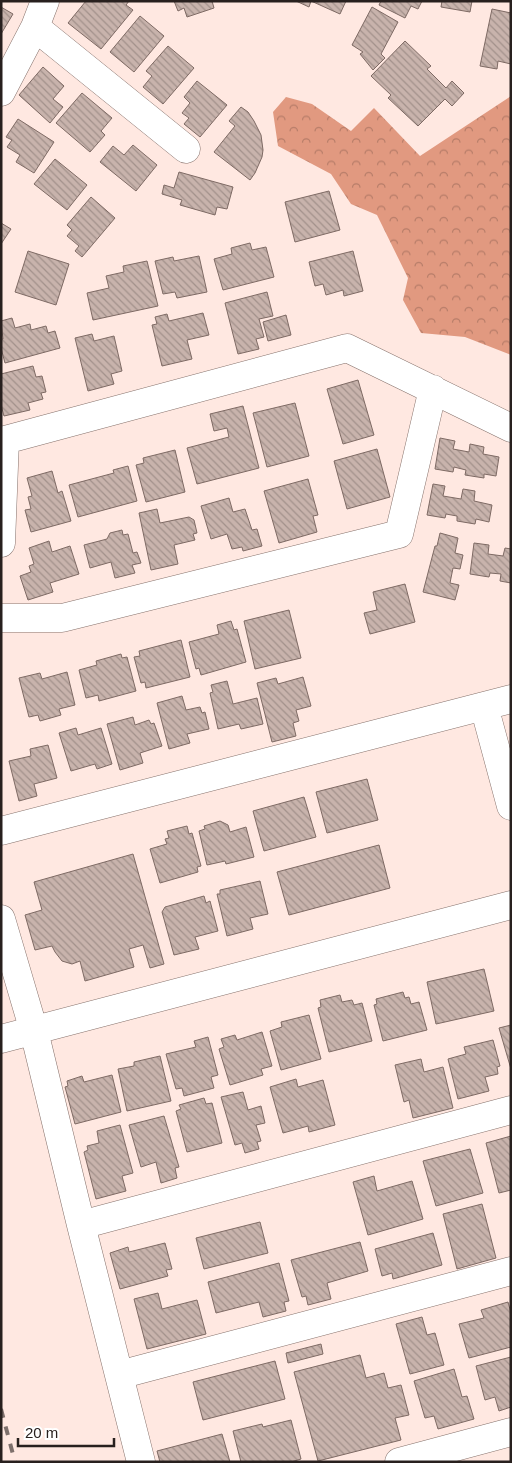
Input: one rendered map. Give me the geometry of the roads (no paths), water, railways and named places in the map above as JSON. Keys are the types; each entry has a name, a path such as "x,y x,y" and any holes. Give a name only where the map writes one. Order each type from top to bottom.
{"street":[{"path":"1,92 36,27 45,1"},
{"path":"36,27 186,149"},
{"path":"1,543 5,440 347,348 511,428"},
{"path":"1,618 62,618 399,534 433,389"},
{"path":"1,831 511,699"},
{"path":"484,706 511,806"},
{"path":"1,1039 511,905"},
{"path":"1,919 34,1031 141,1462"},
{"path":"81,1224 511,1110"},
{"path":"119,1375 511,1271"},
{"path":"399,1462 511,1432"}],"railway":[{"path":"1,1409 15,1462"}]}
